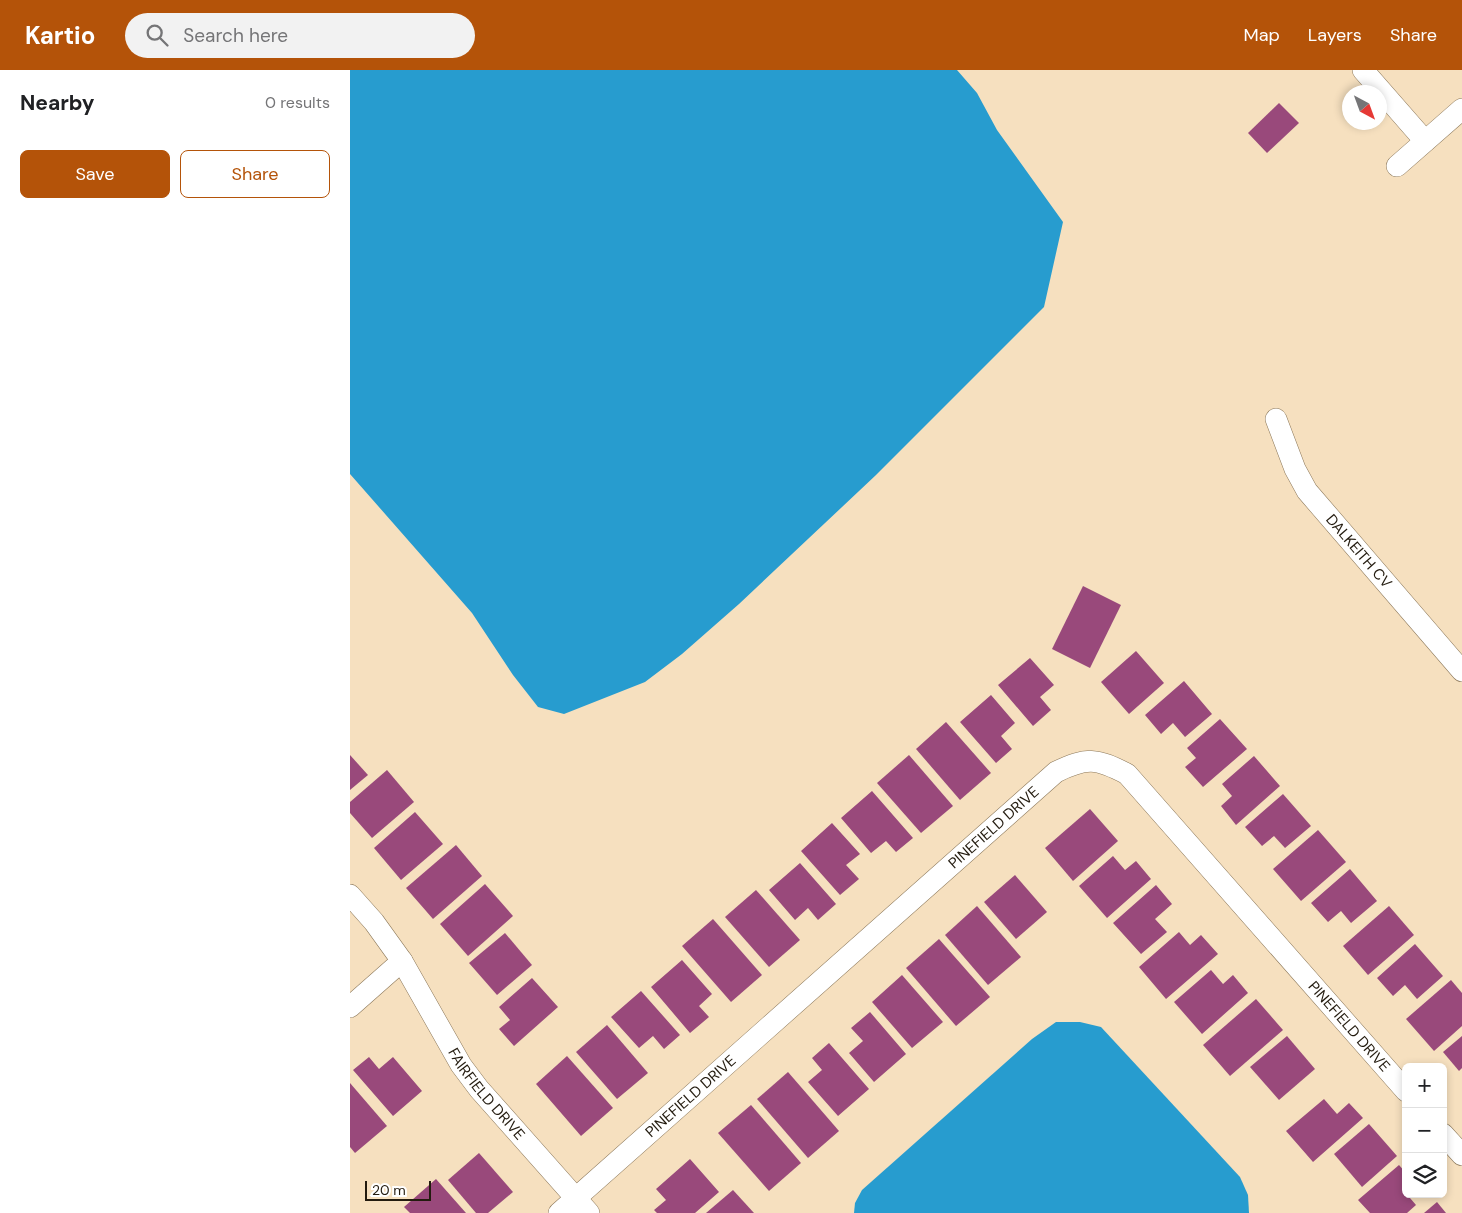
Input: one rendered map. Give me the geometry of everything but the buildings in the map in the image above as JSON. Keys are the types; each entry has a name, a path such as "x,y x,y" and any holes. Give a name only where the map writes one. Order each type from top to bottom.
{"street":[{"path":"1363,70 1426,141"},
{"path":"1397,166 1462,109"},
{"name":"DALKEITH CV","path":"1276,419 1295,469 1308,491 1458,659"},
{"name":"PINEFIELD DRIVE","path":"559,1213 582,1206 1056,772 1079,761 1105,763 1127,774 1402,1086"},
{"name":"FAIRFIELD DRIVE","path":"350,895 374,922 402,961 461,1065 479,1089 582,1206"},
{"path":"350,1007 402,961"},
{"path":"1447,1138 1462,1155"}],"water":[{"path":"350,70 957,70 977,93 997,130 1063,222 1044,307 876,475 739,604 682,654 645,682 564,714 538,707 513,675 472,613 350,474"},
{"path":"1056,1022 1080,1022 1101,1027 1240,1177 1248,1195 1249,1213 854,1213 855,1203 862,1190 1032,1039"}]}
